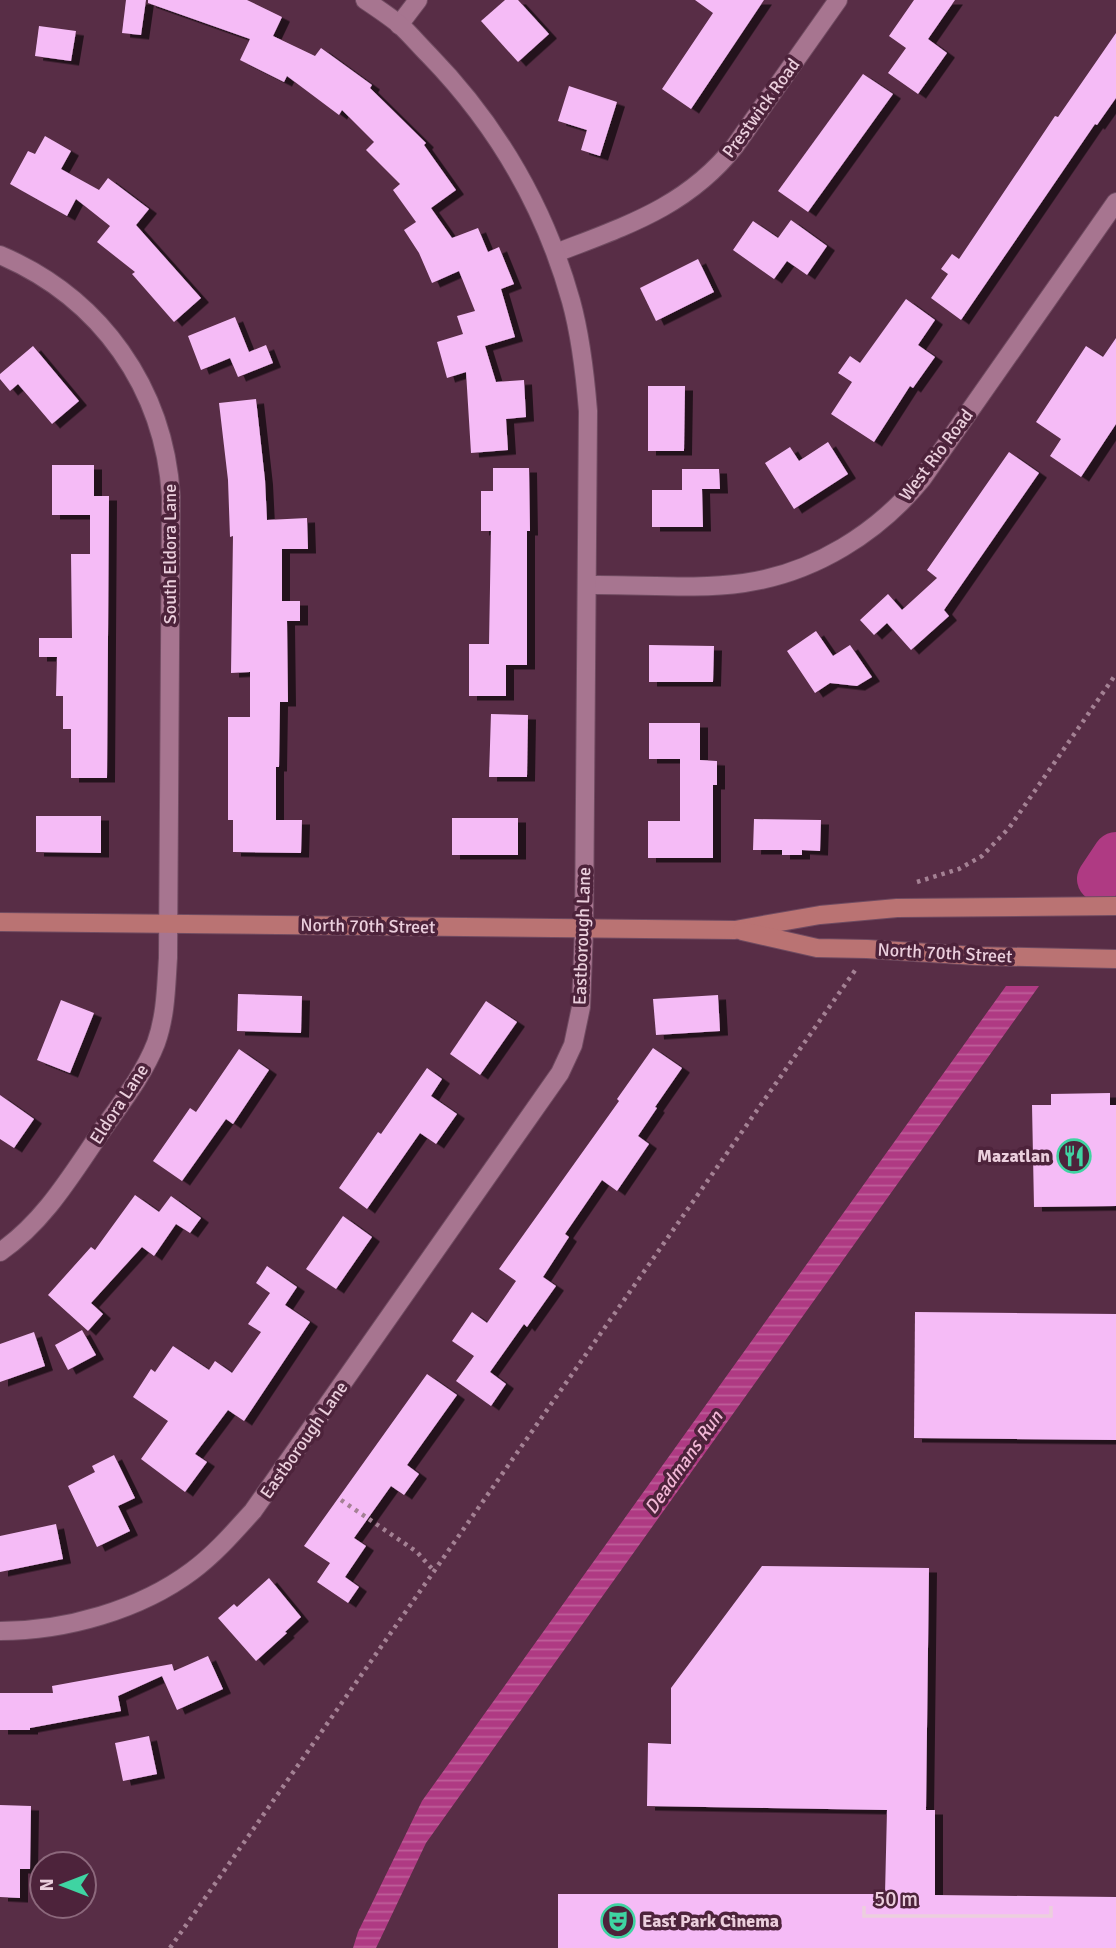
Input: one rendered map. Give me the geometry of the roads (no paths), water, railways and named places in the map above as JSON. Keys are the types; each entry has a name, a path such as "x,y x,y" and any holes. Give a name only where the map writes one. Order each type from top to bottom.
{"main road":[{"name":"North 70th Street","path":"0,922 735,930 820,915 897,908 1116,906"},
{"name":"North 70th Street","path":"735,930 817,948 977,956 1116,959"}],"street":[{"name":"Eastborough Lane","path":"0,1631 40,1630 110,1613 151,1595 192,1571 223,1545 253,1511 560,1073 573,1045 581,1007 584,928 589,411 577,327 556,253 533,200 507,153 462,91 400,25 365,0"},
{"path":"400,25 418,0"},
{"name":"Prestwick Road","path":"556,253 659,210 701,181 736,146 838,0"},
{"name":"West Rio Road","path":"588,585 743,583 766,579 807,565 859,538 895,508 922,479 1116,202"},
{"name":"South Eldora Lane","path":"0,255 23,266 56,288 101,327 137,375 160,430 169,471 171,496 168,923"},
{"name":"Eldora Lane","path":"0,1252 23,1235 51,1204 151,1056 164,1011 168,923"}],"water":[{"path":"1006,986 1039,986 426,1843 376,1948 353,1948 358,1932 422,1801"}],"waterway":[{"name":"Deadmans Run","path":"1100,879 1116,855"}],"place":[{"name":"Mazatlan","path":"1074,1156"},
{"name":"East Park Cinema","path":"618,1921"}]}
